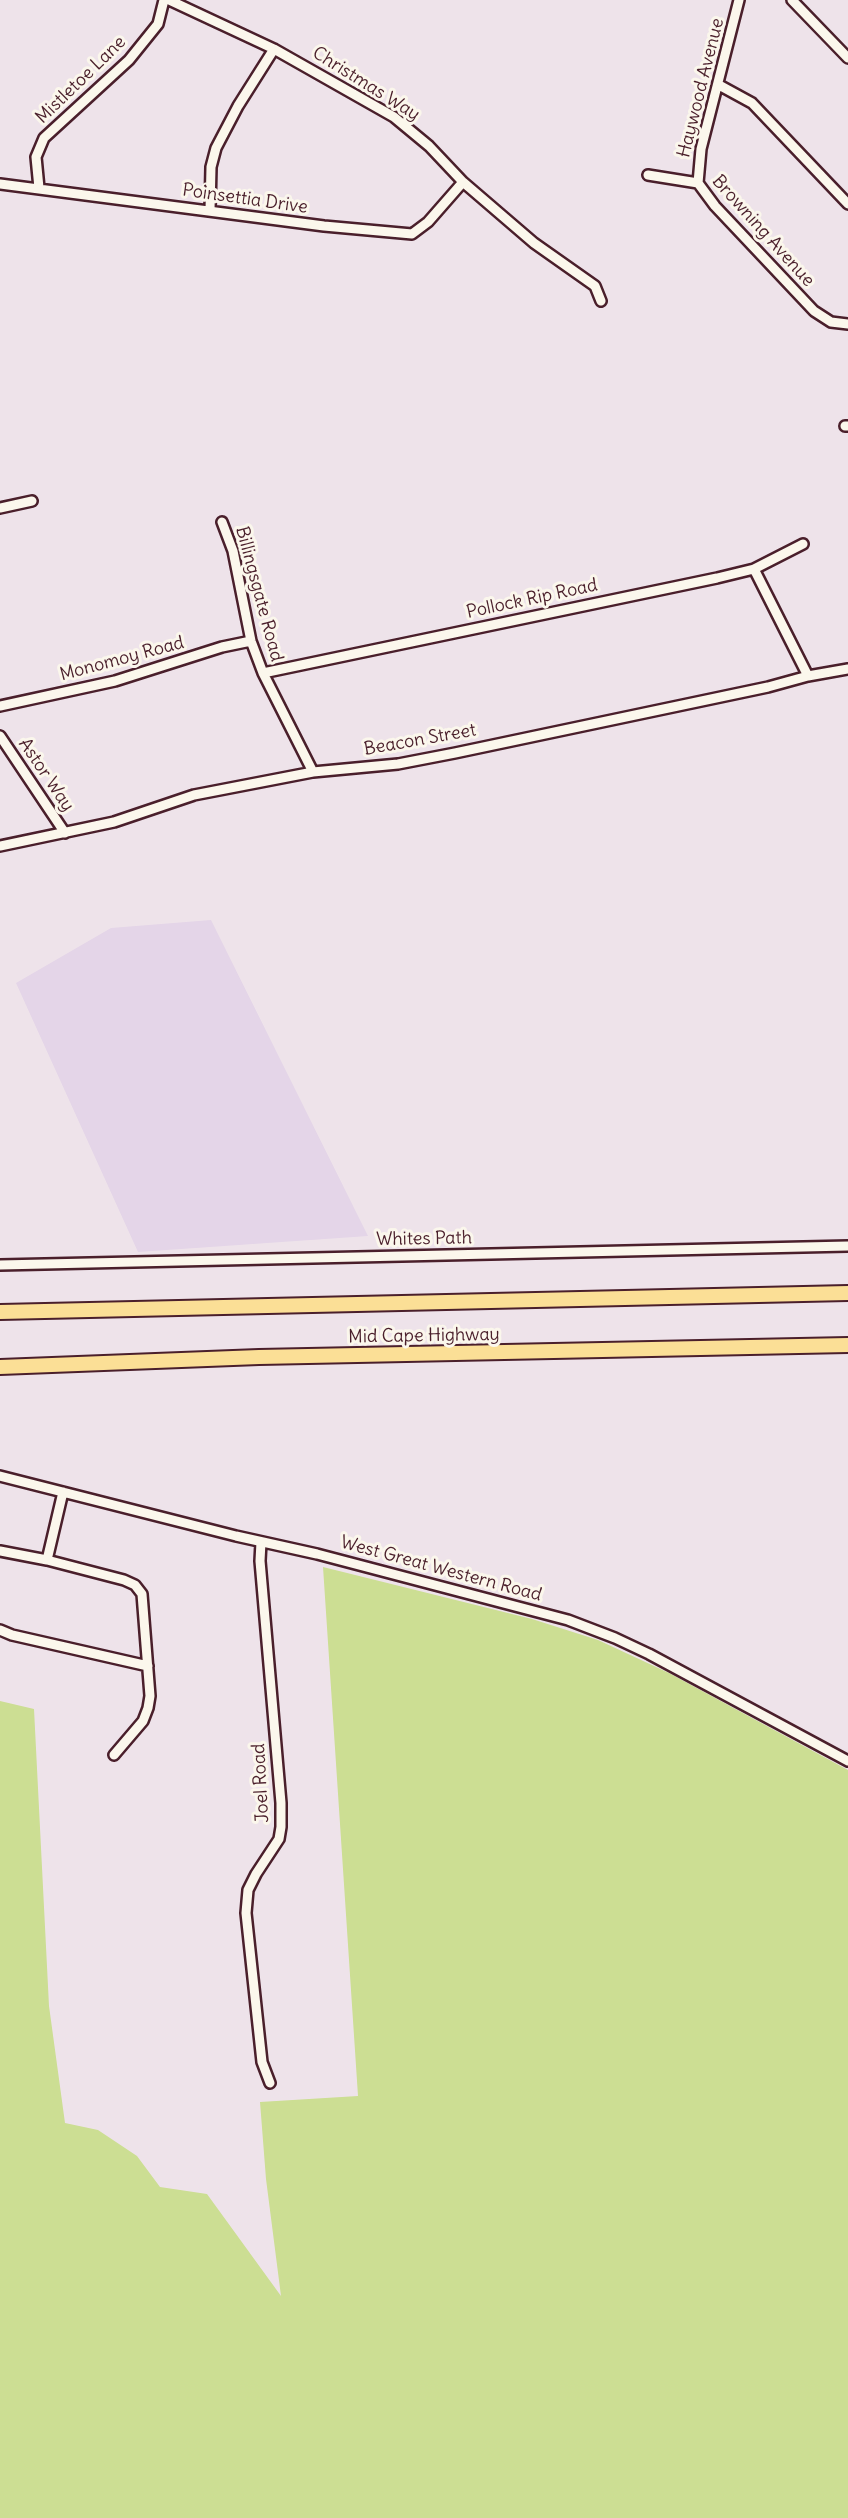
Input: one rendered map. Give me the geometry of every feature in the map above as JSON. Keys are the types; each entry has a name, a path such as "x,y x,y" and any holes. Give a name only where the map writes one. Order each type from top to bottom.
{"highway":[{"name":"Mid Cape Highway","path":"0,1312 848,1293"},
{"name":"Mid Cape Highway","path":"4,1368 201,1359 848,1345"}],"street":[{"name":"Mistletoe Lane","path":"39,188 36,157 44,138 129,60 158,24 164,0"},
{"name":"Christmas Way","path":"169,0 274,49 394,117 429,146 463,182 534,243 595,286 601,301"},
{"name":"Haywood Avenue","path":"698,183 701,149 739,0"},
{"path":"792,0 848,58"},
{"path":"210,210 210,177 216,148 238,106 274,49"},
{"path":"719,85 752,103 848,204"},
{"name":"Browning Avenue","path":"648,175 698,183 715,206 814,311 831,322 848,324"},
{"name":"Poinsettia Drive","path":"0,184 324,226 412,234 428,222 463,182"},
{"path":"0,508 32,501"},
{"name":"Billingsgate Road","path":"222,522 233,551 251,641 263,673 313,772"},
{"name":"Pollock Rip Road","path":"263,673 754,569 803,544"},
{"path":"754,569 808,676"},
{"name":"Monomoy Road","path":"0,706 115,681 222,647 251,641"},
{"name":"Beacon Street","path":"0,846 114,822 194,795 313,772 398,764 848,669"},
{"name":"Astor Way","path":"0,736 65,833"},
{"name":"Whites Path","path":"0,1265 848,1246"},
{"name":"West Great Western Road","path":"0,1476 529,1609 599,1632 626,1642 695,1677 848,1761"},
{"path":"46,1560 63,1492"},
{"name":"Joel Road","path":"261,1542 281,1827 279,1839 248,1890 246,1913 262,2062 270,2083"},
{"path":"0,1551 124,1580 139,1589 142,1599 150,1696 143,1720 114,1755"},
{"path":"0,1630 12,1635 148,1666"}],"shaded area":[{"path":"211,920 368,1236 138,1252 16,983 111,928"}],"green space":[{"path":"323,1567 532,1619 598,1640 669,1673 848,1770 848,2518 0,2518 0,1701 34,1709 49,2006 65,2123 98,2130 137,2156 160,2187 207,2194 281,2296 266,2179 260,2102 358,2096"}]}
